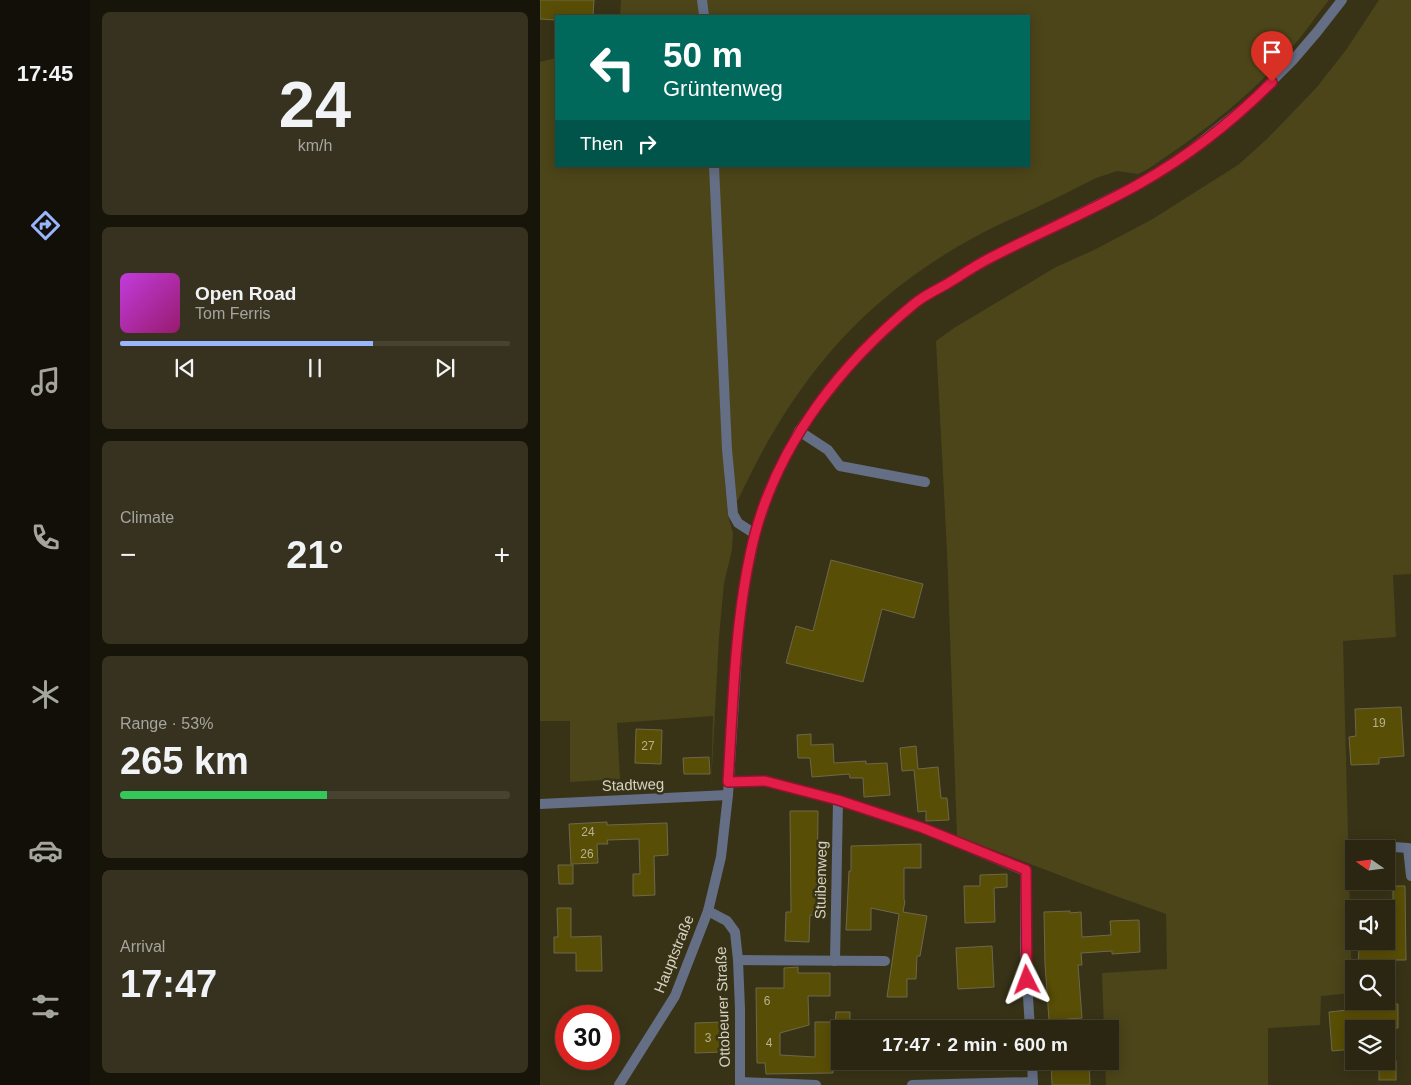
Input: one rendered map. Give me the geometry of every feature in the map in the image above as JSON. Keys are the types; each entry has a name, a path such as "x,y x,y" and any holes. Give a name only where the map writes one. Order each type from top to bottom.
{"street":[{"path":"702,0 704,15"},
{"name":"Hauptstraße","path":"619,1085 675,996 708,911 721,857 728,795 738,638 744,588 755,534 770,492 799,432 825,394 862,351 916,302 990,258 1139,184 1185,155 1250,103 1299,53 1342,0"},
{"path":"714,167 733,514 738,523 755,534"},
{"path":"799,432 828,450 840,466 924,482"},
{"path":"728,782 765,781 838,800 923,828 1026,870 1026,948 1030,1020"},
{"name":"Stadtweg","path":"540,804 728,795"},
{"name":"Stuibenweg","path":"835,961 838,800"},
{"path":"1395,847 1408,848 1411,876"},
{"name":"Ottobeurer Straße","path":"708,911 727,922 735,932 738,960 740,1084"},
{"path":"738,960 885,962"},
{"path":"912,1085 1033,1083 1032,1070"},
{"path":"740,1084 816,1085"}],"shaded area":[{"path":"621,0 698,0 699,15 620,15"},
{"path":"706,0 1329,0 1274,68 1240,100 1186,143 1148,169 1138,174 1117,171 1096,178 980,234 933,262 896,289 863,317 833,348 806,382 782,418 738,500 736,500 733,472 718,167 1030,167 1030,15 708,15"},
{"path":"1379,0 1411,0 1411,574 1393,575 1396,637 1343,641 1348,840 1345,840 1345,890 1349,890 1350,900 1345,900 1345,950 1351,950 1351,960 1345,960 1345,994 1321,996 1320,1025 1268,1028 1268,1085 1106,1085 1105,1070 1119,1070 1119,1020 1104,1020 1102,973 1167,969 1166,914 957,836 947,550 936,341 954,328 1056,267 1094,250 1151,220 1238,165 1267,139 1317,87 1346,50"},
{"path":"555,58 555,167 711,167 725,485 728,515 733,533 732,550 724,583 719,637 711,787 713,716 617,723 620,779 570,782 570,721 540,721 540,62"}],"building":[{"path":"540,0 594,0 593,15 555,15 555,20 540,19"},
{"path":"831,560 923,584 914,618 882,609 863,682 786,663 796,626 813,631"},
{"path":"1401,707 1404,756 1379,758 1379,764 1351,765 1349,737 1356,736 1355,709"},
{"path":"636,729 662,730 661,764 635,763"},
{"path":"811,734 811,745 833,744 834,763 866,761 866,764 887,763 890,795 864,797 863,778 850,778 849,774 812,777 810,758 798,758 797,735"},
{"path":"916,746 918,769 938,767 941,798 947,798 949,820 926,821 926,811 918,812 914,770 902,771 900,748"},
{"path":"709,757 710,774 684,774 683,758"},
{"path":"790,811 818,811 817,901 820,901 819,915 810,915 809,942 785,941 786,912 791,912"},
{"path":"607,822 607,825 667,823 668,855 654,856 655,895 633,896 633,874 640,874 639,839 607,840 608,844 597,844 598,863 571,864 569,824"},
{"path":"921,844 921,868 904,868 905,901 903,912 927,916 920,956 917,956 916,979 907,979 907,997 887,997 899,914 871,908 871,930 846,930 851,846"},
{"path":"558,865 573,865 573,884 559,884"},
{"path":"1007,874 1007,887 994,888 995,922 965,923 964,886 980,886 980,875"},
{"path":"1395,886 1405,886 1406,960 1358,960 1359,950 1395,950 1395,900 1393,900"},
{"path":"557,908 571,908 571,937 601,936 602,971 576,971 576,953 554,953 554,937 558,937"},
{"path":"1044,912 1081,912 1082,937 1111,935 1110,921 1139,920 1140,952 1112,954 1112,951 1081,953 1082,965 1078,965 1082,1018 1049,1020"},
{"path":"992,946 994,987 958,989 956,948"},
{"path":"798,967 798,973 830,973 830,996 808,996 809,1025 780,1033 780,1055 815,1057 815,1022 831,1022 831,1070 833,1070 833,1073 766,1074 765,1063 757,1063 756,988 784,988 784,968"},
{"path":"1395,1004 1398,1004 1398,1028 1395,1028 1395,1020 1345,1020 1345,1050 1332,1051 1329,1012 1395,1010"},
{"path":"836,1012 850,1012 850,1020 836,1020"},
{"path":"722,1022 722,1052 695,1053 695,1023"},
{"path":"1396,1061 1396,1080 1379,1080 1379,1070 1395,1070"},
{"path":"1051,1070 1089,1070 1090,1085 1052,1085"}],"route":[{"path":"1027,980 1026,870 923,828 838,800 765,781 728,782 738,638 744,588 755,534 766,500 780,468 799,432 825,394 862,351 916,302 990,258 1139,184 1185,155 1250,103 1272,82"}]}
